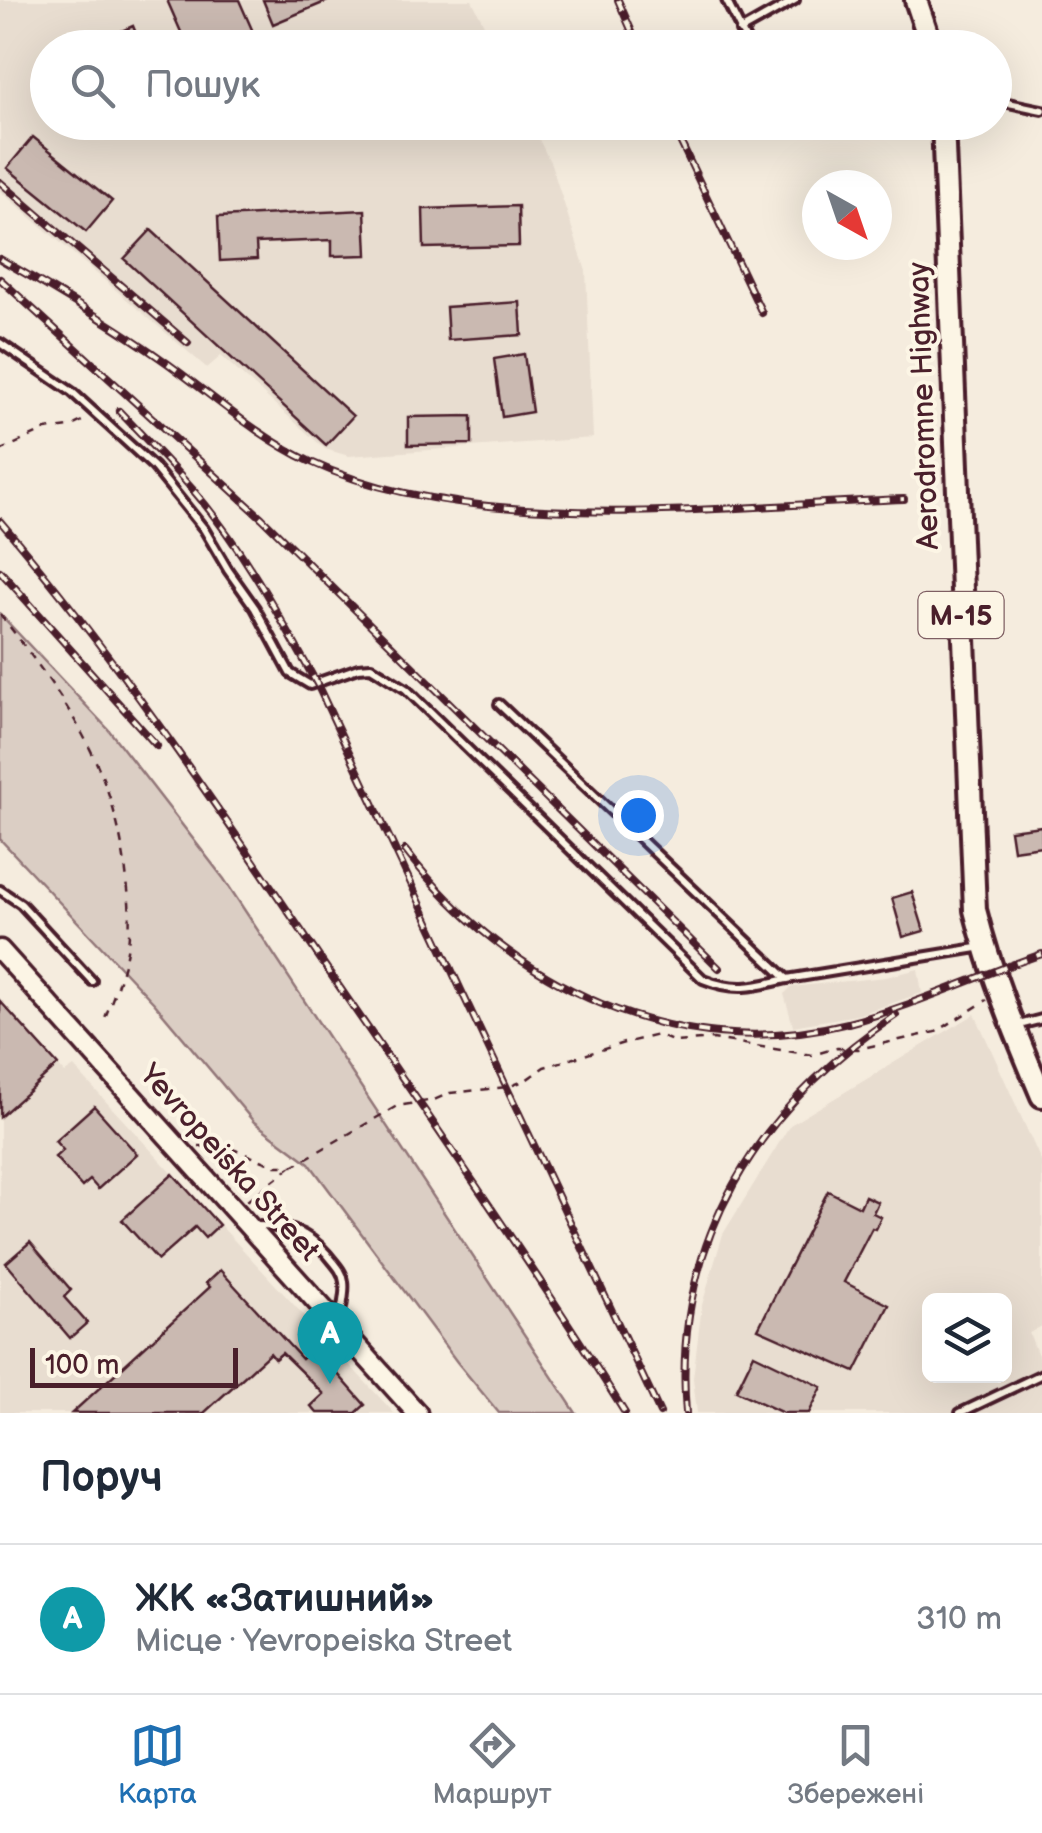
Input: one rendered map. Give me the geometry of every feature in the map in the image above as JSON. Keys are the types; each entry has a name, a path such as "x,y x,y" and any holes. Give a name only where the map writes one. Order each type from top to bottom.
{"highway":[{"path":"916,0 926,30"},
{"name":"Aerodromne Highway","path":"944,140 975,910 1012,1027 1042,1096"}],"main road":[{"name":"Yevropeiska Street","path":"0,950 417,1413"}],"lane":[{"path":"726,0 740,30"},
{"path":"774,0 779,8"},
{"path":"742,30 795,0"},
{"path":"1012,104 1042,110"},
{"path":"0,343 72,392 154,467 204,530 255,608 283,662 300,682 316,684 358,668 380,670 406,689 703,979 725,988 753,987 984,946"},
{"path":"500,704 787,980"},
{"path":"0,890 22,904 92,981"},
{"path":"1012,1027 1042,1020"},
{"path":"251,1226 281,1226 312,1238 340,1270 345,1284 339,1324"},
{"path":"960,1413 1042,1374"}],"path":[{"path":"0,451 45,430 70,427 94,414"},
{"path":"0,614 77,721 114,807 130,902 129,937 120,980 104,1023"},
{"path":"244,1203 293,1166 396,1106 434,1100 450,1092 508,1087 544,1067 658,1036 676,1042 713,1039 812,1055 838,1048 858,1049 936,1032 982,1006 999,989"},
{"path":"177,1146 230,1148 276,1166 293,1166"}],"shaded area":[{"path":"0,0 472,0 487,30 30,30 30,140 539,140 586,271 593,438 349,456 325,449 221,356 207,368 0,191"},
{"path":"0,614 108,729 224,879 576,1413 499,1413 309,1163 254,1122 154,1003 0,839"},
{"path":"918,969 922,993 857,1015 793,1026 784,994 791,987 886,977"},
{"path":"0,1001 65,1073 74,1067 394,1413 0,1413"},
{"path":"975,1014 1042,1163 1042,1326 1029,1333 1042,1365 1042,1413 697,1413 693,1378 702,1305 723,1234 790,1125"}],"building":[{"path":"167,0 239,0 252,30 180,30"},
{"path":"263,0 330,0 273,24"},
{"path":"30,140 37,140 112,201 86,232 7,168"},
{"path":"518,206 519,246 424,248 423,209"},
{"path":"365,210 367,255 332,256 332,240 256,243 257,259 220,261 218,217"},
{"path":"151,230 353,416 326,445 124,259"},
{"path":"520,302 522,335 448,340 446,307"},
{"path":"524,354 532,412 502,417 494,359"},
{"path":"472,416 472,444 408,445 408,417"},
{"path":"1042,826 1042,846 1013,850 1010,830"},
{"path":"912,892 924,931 903,937 892,898"},
{"path":"0,1001 58,1065 0,1117"},
{"path":"94,1106 137,1154 98,1189 90,1180 82,1187 55,1157 63,1150 55,1141"},
{"path":"173,1174 219,1225 205,1238 195,1227 158,1260 122,1220"},
{"path":"828,1191 860,1207 865,1196 878,1202 873,1213 881,1217 844,1282 889,1305 855,1372 758,1329"},
{"path":"30,1242 71,1290 64,1297 87,1323 70,1338 6,1263"},
{"path":"220,1270 302,1359 315,1348 365,1405 356,1413 317,1413 311,1406 324,1394 282,1353 275,1359 270,1353 204,1413 72,1413 210,1287 206,1283"},
{"path":"754,1354 822,1387 809,1413 783,1413 736,1391"}],"railway":[{"path":"618,0 631,30"},
{"path":"680,140 762,313"},
{"path":"0,182 188,343"},
{"path":"0,259 127,335 273,441 311,462 376,486 448,501 602,512 904,499"},
{"path":"0,279 262,518 719,968"},
{"path":"119,411 193,490 228,535 317,684 660,1413"},
{"path":"0,521 89,631 214,804 519,1249 625,1413"},
{"path":"0,571 157,746"},
{"path":"405,850 447,898 494,940 546,976 601,1004 659,1023 721,1033 784,1033 848,1023 1042,954"},
{"path":"686,1413 685,1351 693,1292 710,1236 734,1184 765,1136 803,1092 846,1052 896,1015"}],"place":[{"name":"ЖК «Затишний»","path":"330,1384"}]}
